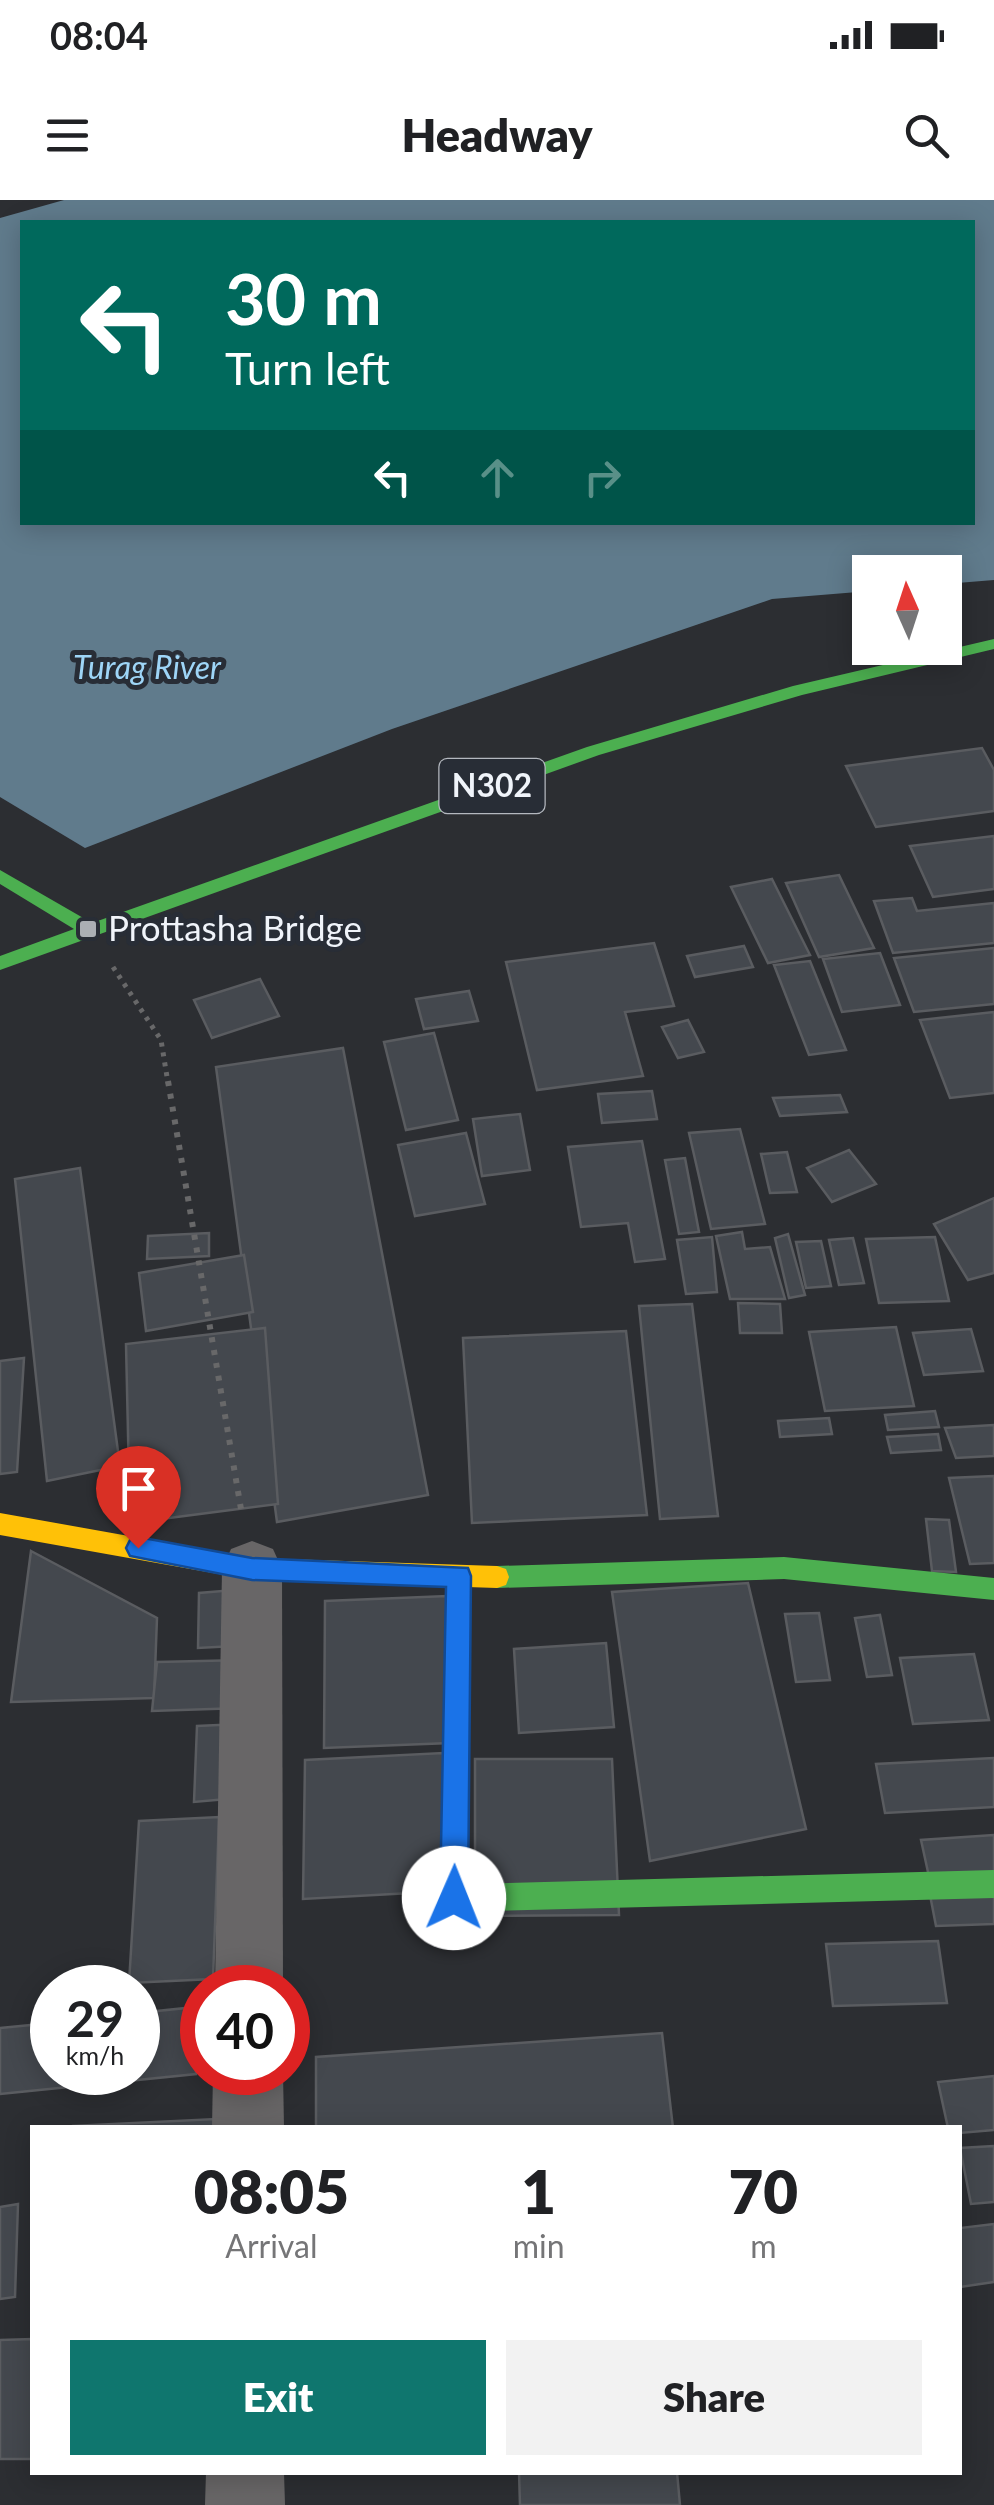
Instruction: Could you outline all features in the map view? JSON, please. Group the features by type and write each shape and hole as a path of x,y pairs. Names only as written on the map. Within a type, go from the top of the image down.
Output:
{"main road":[{"name":"N302","path":"0,963 592,751 798,690 994,644"},
{"path":"0,876 88,929"},
{"path":"0,1524 252,1569 459,1576 784,1568 992,1595"},
{"path":"459,1576 454,1898 994,1884"}],"street":[{"path":"249,1965 252,1569"},
{"path":"248,2095 248,2125"},
{"path":"245,2475 245,2505"}],"path":[{"path":"88,929 162,1040 252,1569"}],"water":[{"name":"Turag River","path":"64,200 994,200 994,580 962,583 962,555 852,555 852,592 772,599 392,729 85,848 0,797 0,218"}],"building":[{"path":"982,748 994,770 994,811 876,827 846,766"},
{"path":"994,836 994,889 933,897 910,846"},
{"path":"839,875 874,948 819,957 786,883"},
{"path":"772,879 810,955 768,963 731,887"},
{"path":"912,898 917,911 994,903 994,943 893,953 874,901"},
{"path":"654,943 674,1006 625,1012 643,1076 537,1090 506,962"},
{"path":"744,946 753,967 695,977 687,956"},
{"path":"994,948 994,1004 914,1012 894,958"},
{"path":"880,953 900,1005 842,1012 823,959"},
{"path":"810,961 846,1050 809,1055 774,965"},
{"path":"260,979 279,1016 212,1038 194,1000"},
{"path":"469,991 478,1021 424,1029 416,999"},
{"path":"994,1012 994,1093 950,1098 920,1020"},
{"path":"688,1020 704,1052 678,1058 662,1027"},
{"path":"434,1033 458,1120 406,1130 384,1042"},
{"path":"343,1048 428,1495 277,1522 216,1067"},
{"path":"652,1091 657,1119 602,1123 598,1094"},
{"path":"840,1095 847,1112 780,1116 773,1098"},
{"path":"520,1114 530,1170 482,1176 473,1119"},
{"path":"740,1129 765,1224 711,1229 689,1133"},
{"path":"466,1133 485,1204 415,1216 398,1145"},
{"path":"642,1141 665,1259 635,1262 628,1223 581,1227 568,1147"},
{"path":"849,1150 876,1184 832,1202 807,1168"},
{"path":"787,1152 797,1192 770,1193 761,1154"},
{"path":"685,1158 699,1232 679,1234 665,1160"},
{"path":"80,1168 120,1466 47,1481 15,1179"},
{"path":"994,1198 994,1273 968,1280 934,1224"},
{"path":"742,1232 745,1249 770,1247 785,1299 730,1299 716,1236"},
{"path":"209,1233 209,1256 147,1259 148,1236"},
{"path":"788,1234 805,1295 789,1298 775,1238"},
{"path":"712,1237 717,1292 686,1294 677,1240"},
{"path":"935,1237 949,1301 879,1303 866,1239"},
{"path":"853,1238 864,1283 839,1285 829,1240"},
{"path":"821,1241 831,1286 806,1288 796,1242"},
{"path":"244,1255 253,1312 146,1331 139,1273"},
{"path":"738,1303 780,1304 782,1333 740,1333"},
{"path":"692,1304 718,1516 660,1519 639,1306"},
{"path":"896,1327 914,1406 825,1411 809,1332"},
{"path":"265,1328 278,1504 130,1523 126,1344"},
{"path":"971,1329 983,1371 924,1375 913,1333"},
{"path":"626,1331 647,1515 472,1523 463,1338"},
{"path":"24,1358 17,1472 0,1474 0,1361"},
{"path":"935,1411 939,1427 888,1430 885,1415"},
{"path":"829,1418 832,1434 780,1437 778,1421"},
{"path":"994,1425 994,1456 956,1458 945,1428"},
{"path":"938,1434 941,1450 891,1453 887,1437"},
{"path":"994,1476 994,1563 970,1564 949,1478"},
{"path":"926,1519 949,1520 956,1572 932,1571"},
{"path":"31,1551 157,1618 154,1698 11,1702"},
{"path":"748,1583 806,1829 650,1861 612,1592"},
{"path":"234,1590 234,1646 198,1648 199,1593"},
{"path":"447,1596 450,1743 324,1748 325,1601"},
{"path":"819,1613 830,1680 796,1682 785,1614"},
{"path":"880,1615 892,1675 867,1677 855,1618"},
{"path":"606,1643 614,1727 519,1733 514,1649"},
{"path":"974,1654 989,1720 913,1724 900,1658"},
{"path":"244,1660 241,1708 152,1711 157,1662"},
{"path":"240,1724 238,1798 194,1802 197,1726"},
{"path":"443,1753 447,1891 303,1899 305,1760"},
{"path":"994,1758 994,1807 885,1813 876,1764"},
{"path":"475,1759 612,1759 619,1915 475,1916"},
{"path":"219,1817 214,1965 180,1965 180,1981 160,1982 160,1965 130,1965 139,1821"},
{"path":"994,1835 994,1881 931,1886 921,1840"},
{"path":"994,1893 994,1924 936,1926 930,1895"},
{"path":"938,1941 947,2003 833,2006 826,1944"},
{"path":"180,2009 180,2076 160,2078 160,2011"},
{"path":"30,2025 30,2091 0,2094 0,2028"},
{"path":"662,2033 673,2125 316,2125 316,2057"},
{"path":"994,2076 994,2130 962,2133 962,2125 947,2125 938,2082"},
{"path":"216,2119 216,2125 93,2125"},
{"path":"994,2146 994,2202 971,2204 962,2148"},
{"path":"18,2204 15,2297 0,2299 0,2207"},
{"path":"994,2224 994,2282 962,2287 962,2228"},
{"path":"30,2339 30,2459 0,2459 0,2340"},
{"path":"519,2475 677,2475 680,2505 520,2505"}],"traffic: fast":[{"path":"0,963 593,751 799,690 994,644"},
{"path":"0,876 88,929"},
{"path":"497,1577 784,1568 994,1589"},
{"path":"459,1576 454,1898 994,1884"}],"traffic: slow":[{"path":"0,1524 252,1569 497,1577"}],"place":[{"name":"Prottasha Bridge","path":"88,929"}],"route":[{"path":"138,1548 252,1569 459,1576 454,1898"}]}
